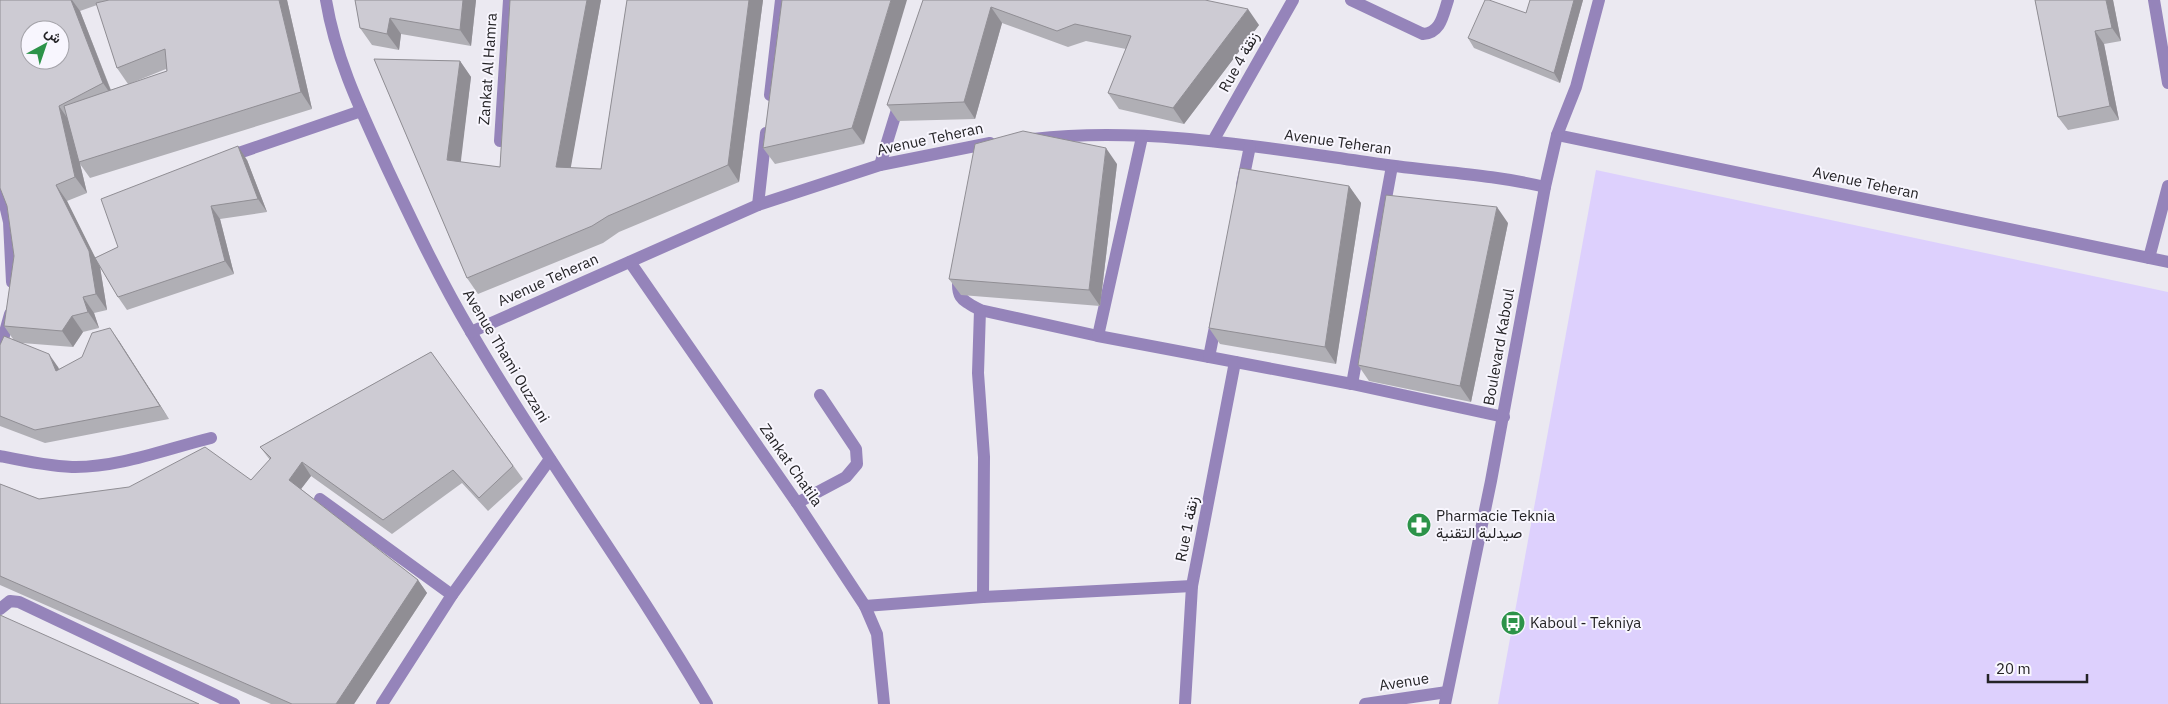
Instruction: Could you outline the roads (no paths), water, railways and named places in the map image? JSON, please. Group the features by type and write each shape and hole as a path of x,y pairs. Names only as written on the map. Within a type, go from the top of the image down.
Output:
{"street":[{"name":"Avenue Thami Ouzzani","path":"326,0 339,58 416,231 471,332 550,459 668,637 707,704"},
{"name":"Zankat Al Hamra","path":"500,141 509,0"},
{"path":"758,205 781,0"},
{"path":"1278,0 1292,1"},
{"path":"1351,0 1423,34 1433,33 1439,27 1448,0"},
{"name":"Boulevard Kaboul","path":"1446,698 1504,417 1545,187 1557,135 1576,87 1599,0"},
{"path":"2154,0 2168,83"},
{"name":"Rue 4 زنقة","path":"1213,141 1292,1"},
{"path":"880,165 903,92"},
{"path":"211,163 361,110"},
{"name":"Avenue Teheran","path":"1557,135 2168,262"},
{"name":"Avenue Teheran","path":"1017,140 1062,136 1142,137 1213,141 1392,166 1516,180 1545,187"},
{"path":"1098,336 1142,137"},
{"name":"Avenue Teheran","path":"471,332 758,205 880,165 980,149 999,142"},
{"path":"1241,194 1250,146"},
{"path":"1352,384 1392,166"},
{"path":"0,184 4,223 13,272 11,296 0,350"},
{"path":"2149,258 2168,186"},
{"name":"Zankat Chatila","path":"630,262 797,503 865,606 877,634 884,704"},
{"path":"961,264 958,283 960,296 963,300 980,310 1098,336 1352,384 1504,417"},
{"path":"1209,357 1218,309"},
{"path":"980,310 978,373 984,457 982,597"},
{"name":"Rue 1 زنقة","path":"1185,704 1192,586 1235,362"},
{"path":"797,503 846,477 857,464 856,449 820,396"},
{"path":"0,456 37,464 82,466 110,464 211,438"},
{"path":"382,704 452,595 550,459"},
{"path":"320,499 452,595"},
{"path":"865,606 982,597 1192,586"},
{"path":"0,609 10,601 19,602 234,704"},
{"name":"Avenue","path":"1365,704 1446,698"}],"place":[{"name":"Pharmacie Teknia صيدلية التقنية","path":"1419,525"},
{"name":"Kaboul - Tekniya","path":"1513,623"}]}
